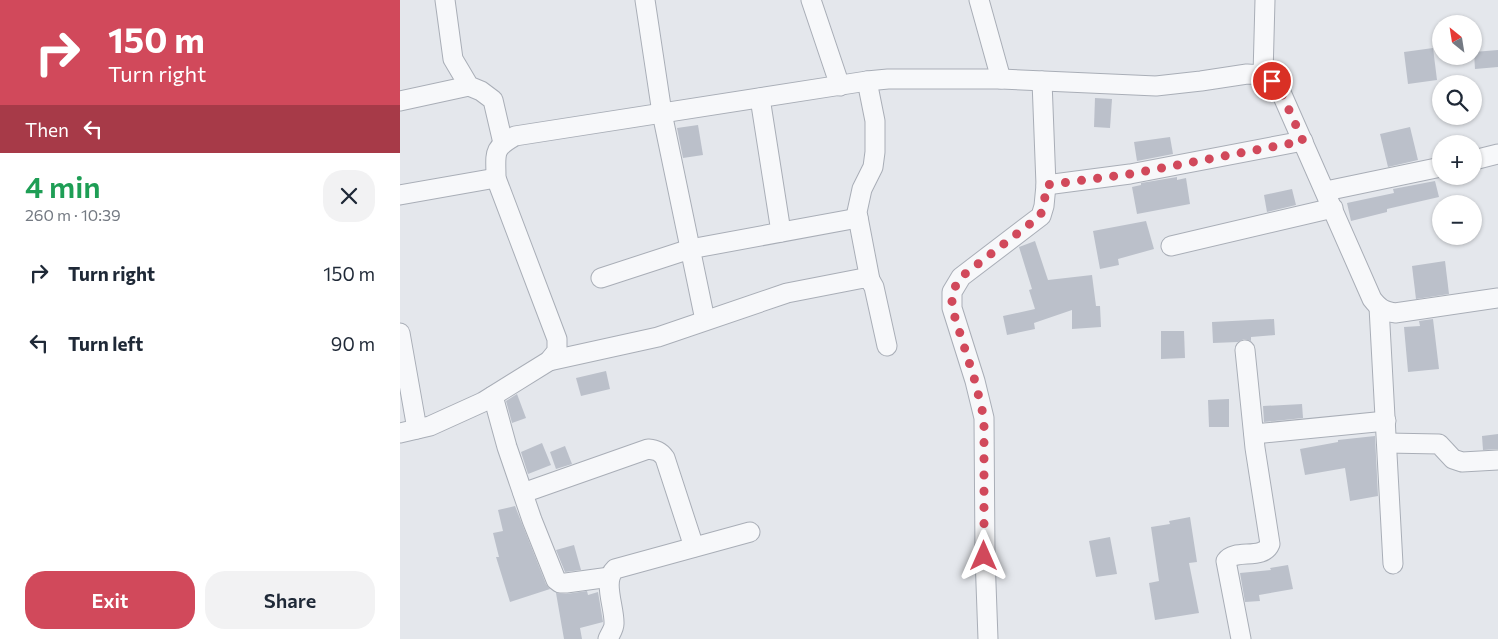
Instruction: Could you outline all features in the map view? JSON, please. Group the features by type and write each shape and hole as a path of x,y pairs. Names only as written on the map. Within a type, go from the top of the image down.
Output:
{"street":[{"path":"445,0 453,59 469,86"},
{"path":"645,0 662,113 705,320"},
{"path":"812,0 840,86"},
{"path":"979,0 1001,79"},
{"path":"1264,75 1265,0"},
{"path":"549,361 557,351 557,339 496,178 496,152 503,143 515,136 888,79 1001,79 1156,86 1247,74 1264,75 1280,90 1372,299 1379,307 1384,311 1395,313 1498,298"},
{"path":"867,81 875,121 875,152 873,166 862,189 858,204 858,218 870,280 874,287 888,346"},
{"path":"988,639 984,556 984,418 975,381 952,308 952,292 961,277 1040,216 1044,206 1046,185 1042,81"},
{"path":"400,101 469,86 482,91 493,100 503,143"},
{"path":"760,98 781,232"},
{"path":"1046,185 1130,174 1303,141"},
{"path":"1482,158 1498,154"},
{"path":"1171,246 1432,169"},
{"path":"400,195 496,178"},
{"path":"601,278 690,249 858,218"},
{"path":"400,333 409,431 430,426 464,412 549,361 658,336 787,293 864,278 870,280"},
{"path":"1379,307 1388,443 1393,564"},
{"path":"1241,639 1226,561 1231,556 1263,552 1270,544 1254,434 1245,350"},
{"path":"493,396 507,447 556,580 566,584 610,577"},
{"path":"1254,434 1386,422"},
{"path":"1388,443 1439,444 1453,459 1462,462 1498,460"},
{"path":"523,493 648,450 656,450 661,452 665,458 694,547"},
{"path":"608,639 614,627 610,577 615,569 750,532"}],"building":[{"path":"1432,48 1432,65 1435,65 1436,75 1432,75 1432,81 1408,84 1404,52"},
{"path":"1498,50 1498,67 1475,69 1475,65 1482,65 1482,51"},
{"path":"1095,98 1112,99 1110,128 1094,127"},
{"path":"698,125 703,155 683,158 677,128"},
{"path":"1410,127 1418,160 1388,167 1380,134"},
{"path":"1170,137 1173,154 1137,161 1134,142"},
{"path":"1177,177 1177,180 1186,178 1190,204 1137,214 1132,187 1141,185 1141,183"},
{"path":"1432,182 1432,185 1436,185 1438,195 1432,195 1432,199 1387,209 1387,212 1351,221 1347,203 1394,193 1393,189"},
{"path":"1292,189 1296,205 1267,212 1264,195"},
{"path":"1146,221 1154,249 1118,259 1119,265 1100,269 1093,231"},
{"path":"1035,241 1048,280 1092,275 1096,306 1100,306 1101,327 1072,329 1072,310 1034,323 1035,329 1007,335 1003,316 1035,309 1029,290 1032,289 1019,247"},
{"path":"1445,261 1449,294 1416,299 1412,266"},
{"path":"1274,319 1275,335 1251,337 1251,341 1244,339 1238,342 1213,343 1212,322"},
{"path":"1433,319 1439,369 1408,372 1404,327 1420,326 1419,321"},
{"path":"1161,331 1184,331 1185,358 1161,359"},
{"path":"606,371 610,389 581,396 576,378"},
{"path":"517,394 526,418 512,423 506,401"},
{"path":"1229,399 1229,427 1209,427 1208,400"},
{"path":"1302,404 1303,418 1264,422 1263,406"},
{"path":"1498,434 1498,449 1483,450 1482,436"},
{"path":"1375,436 1378,496 1350,501 1345,468 1305,475 1300,449 1338,442 1338,440"},
{"path":"542,443 551,465 528,474 521,452"},
{"path":"565,446 572,464 556,469 550,452"},
{"path":"515,506 546,584 550,589 510,602 496,557 499,557 493,533 503,531 498,510"},
{"path":"1190,517 1197,562 1189,563 1199,613 1155,620 1149,583 1159,581 1151,527 1170,524 1169,521"},
{"path":"1110,537 1117,574 1096,577 1089,541"},
{"path":"574,545 581,570 565,572 556,550"},
{"path":"1288,565 1293,589 1259,595 1260,601 1245,602 1240,573 1271,570 1270,568"},
{"path":"587,591 588,595 598,592 603,622 580,628 582,639 564,639 556,593 566,594"}],"route":[{"path":"984,556 984,418 975,381 952,308 952,292 961,277 1040,216 1044,206 1046,185 1130,174 1303,141 1280,90 1272,81"}]}
